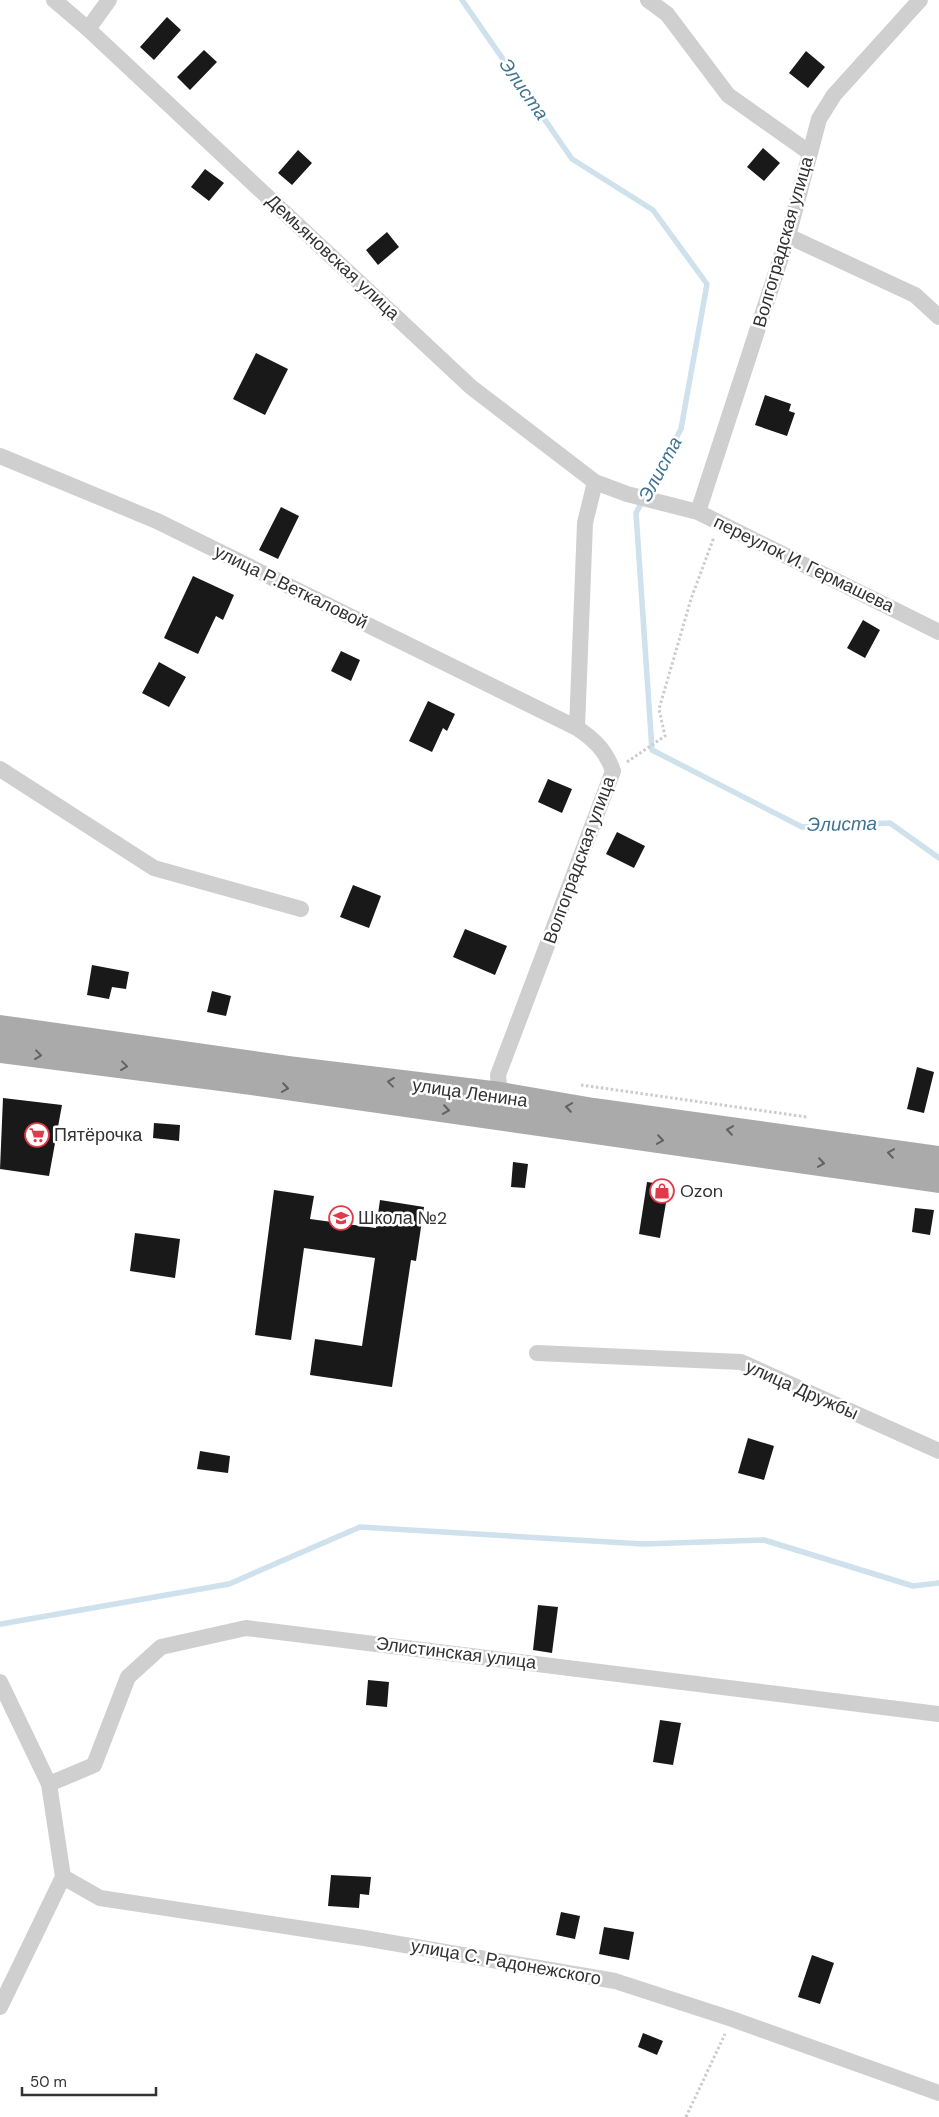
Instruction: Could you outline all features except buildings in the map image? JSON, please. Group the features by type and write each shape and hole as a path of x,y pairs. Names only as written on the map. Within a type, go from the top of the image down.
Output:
{"main road":[{"name":"улица Ленина","path":"0,1028 289,1069 939,1180"},
{"name":"улица Ленина","path":"0,1050 238,1080 498,1106 593,1111 939,1160"}],"street":[{"name":"Демьяновская улица","path":"54,0 88,29 471,387 595,482 627,494"},
{"path":"88,29 109,0"},
{"path":"648,0 667,14 728,95 810,153"},
{"name":"Волгоградская улица","path":"698,512 788,236 820,119 834,95 920,0"},
{"path":"788,236 916,294 939,317"},
{"name":"улица Р.Веткаловой","path":"0,456 157,521 577,728"},
{"path":"577,728 585,523 595,482"},
{"name":"переулок И. Гермашева","path":"627,494 698,512 939,632"},
{"name":"Волгоградская улица","path":"498,1106 498,1074 613,771 608,755 595,740 577,728"},
{"path":"0,769 154,868 301,909"},
{"name":"улица Дружбы","path":"537,1353 741,1362 939,1451"},
{"name":"Элистинская улица","path":"49,1784 94,1766 128,1677 161,1647 246,1628 939,1714"},
{"path":"0,1682 49,1784 63,1877 0,2007"},
{"name":"улица С. Радонежского","path":"63,1877 100,1898 364,1938 614,1981 732,2020 939,2093"}],"path":[{"path":"641,752 665,736 659,709 691,599 719,522"},
{"path":"686,2117 732,2020"}],"waterway":[{"name":"Элиста","path":"462,0 572,159 653,210 707,284 681,429 636,513 652,750 802,827 890,823 939,858"},
{"path":"1,1624 229,1584 360,1527 643,1544 764,1540 913,1586 939,1583"}],"place":[{"name":"Пятёрочка","path":"37,1135"},
{"name":"Ozon","path":"662,1191"},
{"name":"Школа №2","path":"341,1218"}]}
